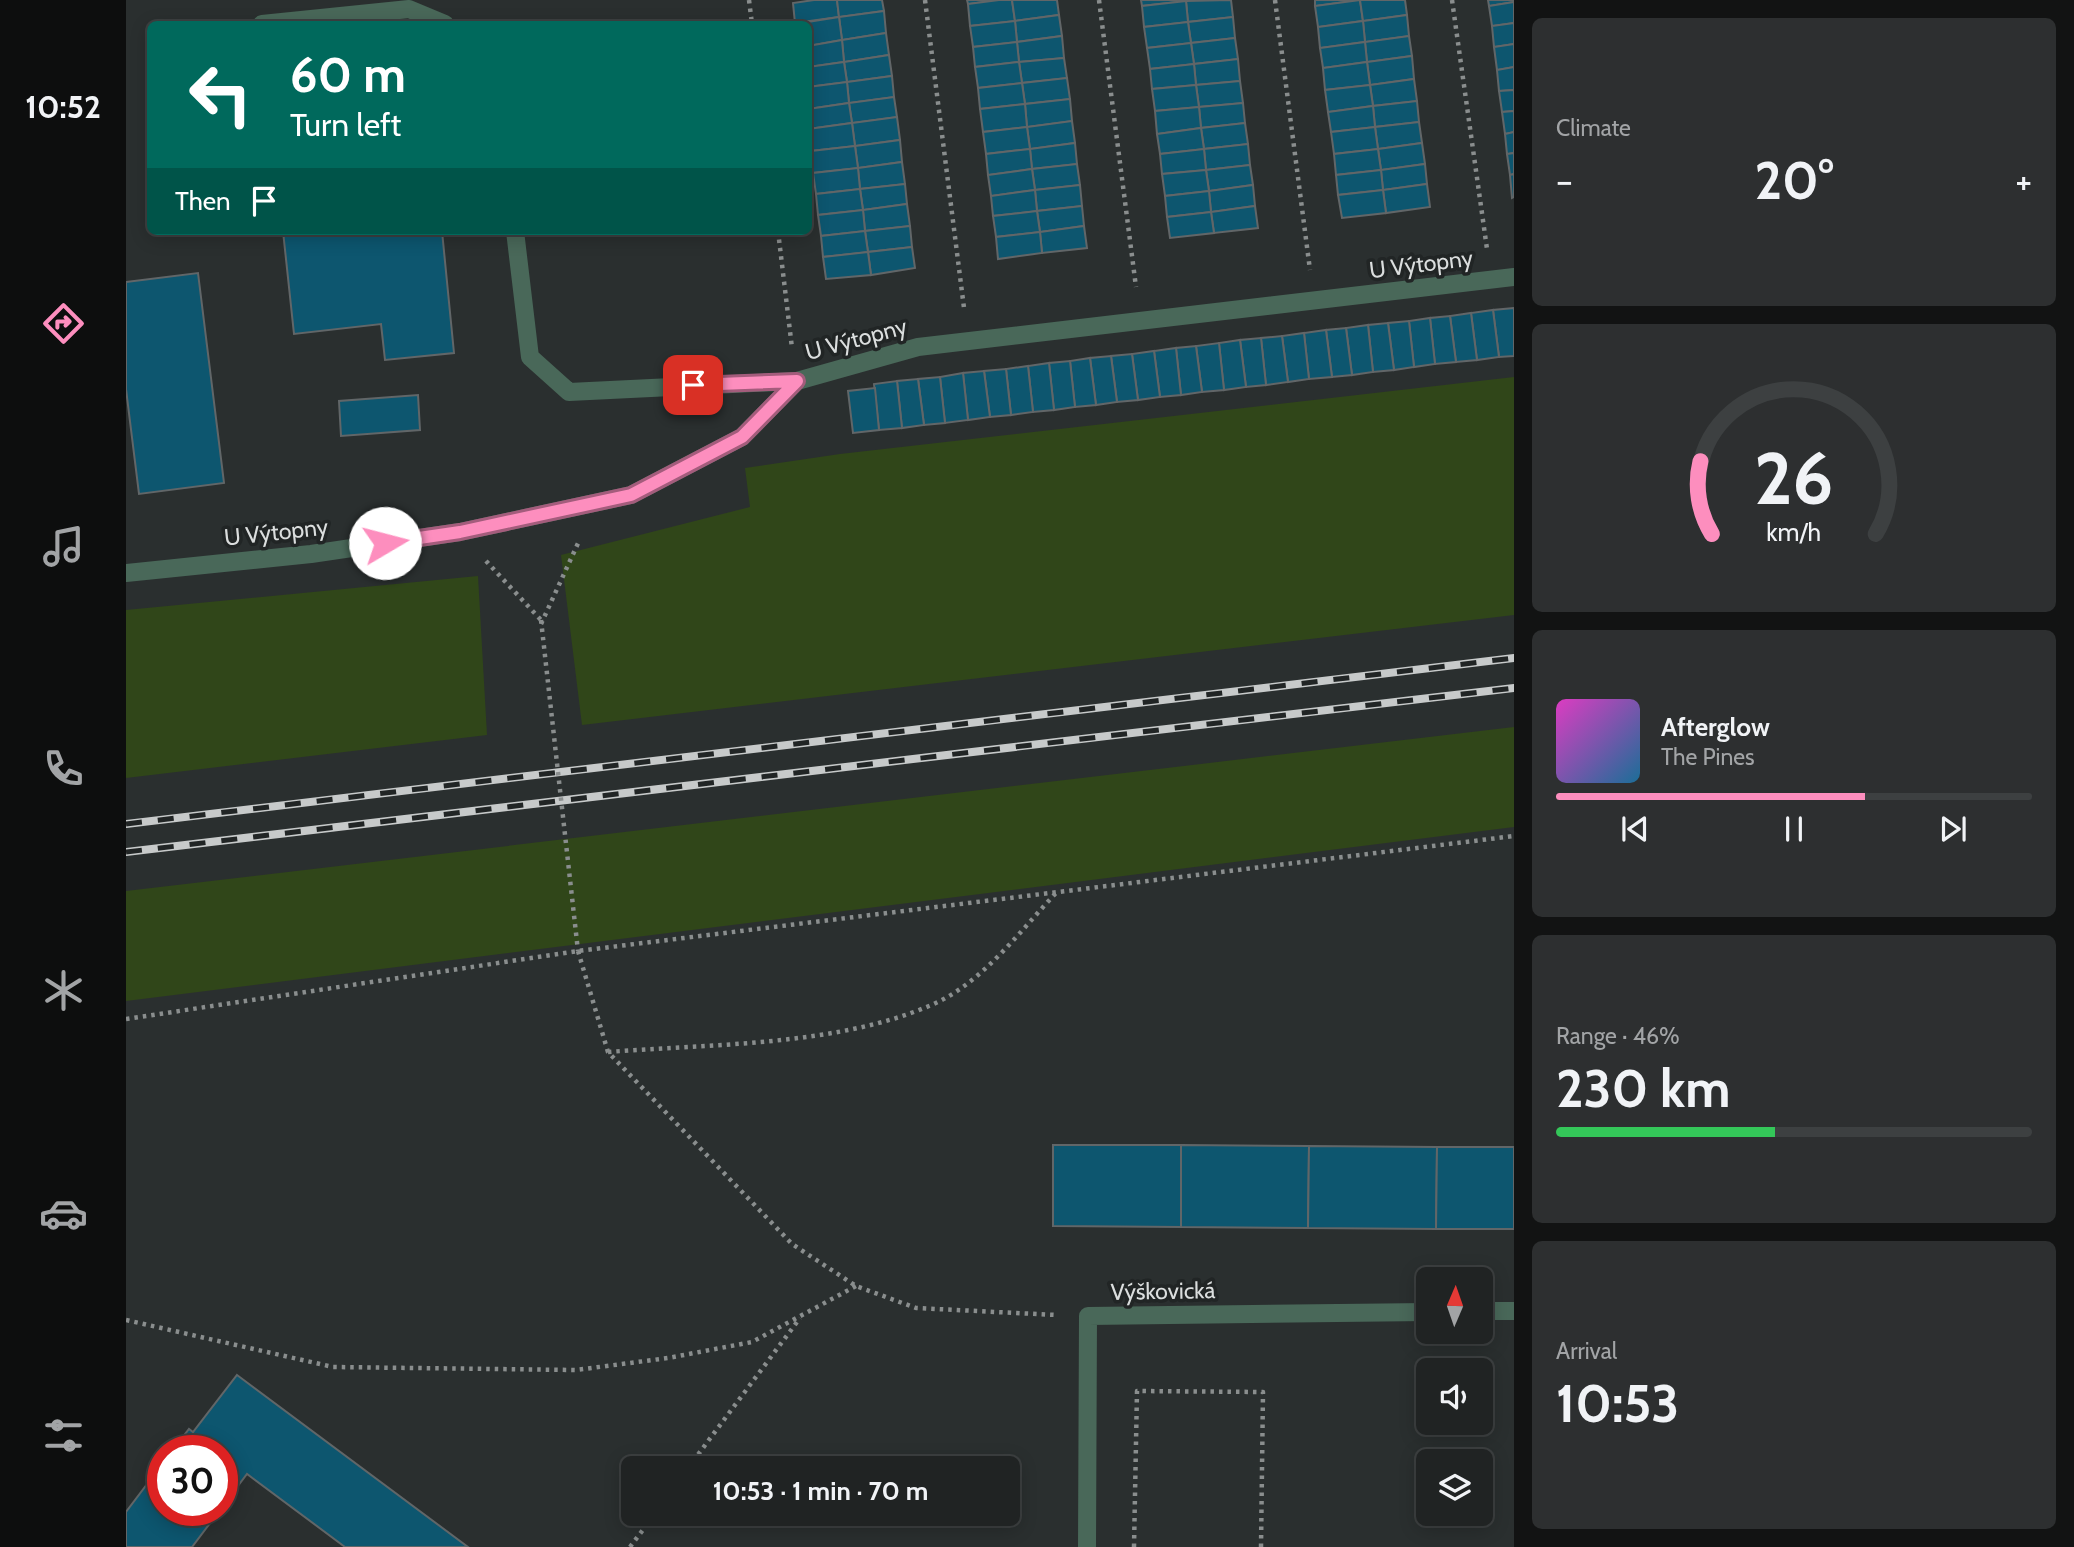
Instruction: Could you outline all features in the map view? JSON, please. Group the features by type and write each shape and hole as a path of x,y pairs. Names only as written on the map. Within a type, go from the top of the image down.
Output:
{"street":[{"path":"291,21 409,9 438,21"},
{"path":"515,235 530,357 569,392 797,381"},
{"name":"U Výtopny","path":"126,573 311,554 460,532 631,495 742,437 797,381 918,347 1514,277"},
{"path":"1493,1311 1514,1311"},
{"name":"Výškovická","path":"1087,1547 1088,1316 1416,1312"}],"path":[{"path":"749,0 752,21"},
{"path":"925,0 968,341"},
{"path":"1099,0 1140,321"},
{"path":"1275,0 1315,301"},
{"path":"1452,0 1491,280"},
{"path":"779,235 797,381"},
{"path":"598,502 541,622 578,951 608,1052 792,1244 856,1286 916,1308 1088,1316"},
{"path":"460,532 541,622"},
{"path":"126,1019 578,951 1514,836"},
{"path":"608,1052 836,1034 931,1006 980,973 1057,892"},
{"path":"126,1320 333,1367 576,1370 668,1358 752,1342 856,1286"},
{"path":"697,1456 803,1315"},
{"path":"1134,1547 1137,1391 1263,1392 1261,1547"},
{"path":"630,1547 646,1526"}],"green space":[{"path":"1514,377 1514,615 582,725 561,555 750,507 745,468 840,454"},
{"path":"478,576 487,735 126,778 126,610"},
{"path":"1514,727 1514,827 126,1001 126,891"}],"building":[{"path":"837,0 839,17 795,21 793,3"},
{"path":"837,0 882,0 884,11 839,17"},
{"path":"967,0 999,0 968,4"},
{"path":"1012,0 1015,21 970,26 968,4"},
{"path":"1012,0 1057,0 1059,15 1015,21"},
{"path":"1141,0 1186,0 1186,1 1142,6"},
{"path":"1231,0 1233,17 1188,22 1186,1"},
{"path":"1315,0 1360,0 1315,6"},
{"path":"1360,0 1363,21 1318,27 1315,6"},
{"path":"1360,0 1405,0 1407,15 1363,21"},
{"path":"1488,0 1514,0 1514,2 1489,6"},
{"path":"1186,1 1188,22 1144,27 1142,6"},
{"path":"1514,2 1514,23 1492,26 1489,6"},
{"path":"884,11 886,33 842,40 839,17"},
{"path":"1059,15 1062,36 1017,42 1015,21"},
{"path":"1407,15 1409,36 1365,42 1363,21"},
{"path":"839,17 842,40 812,45 812,21"},
{"path":"1233,17 1235,38 1191,43 1188,22"},
{"path":"1015,21 1017,42 973,47 970,26"},
{"path":"1363,21 1365,42 1320,48 1318,27"},
{"path":"1188,22 1191,43 1147,48 1144,27"},
{"path":"1514,23 1514,44 1494,47 1492,26"},
{"path":"886,33 889,55 844,62 842,40"},
{"path":"1062,36 1064,58 1019,62 1017,42"},
{"path":"1409,36 1412,56 1367,62 1365,42"},
{"path":"1235,38 1238,59 1194,64 1191,43"},
{"path":"842,40 844,62 812,66 812,45"},
{"path":"1017,42 1019,62 975,67 973,47"},
{"path":"1365,42 1367,62 1323,68 1320,48"},
{"path":"1191,43 1194,64 1150,69 1147,48"},
{"path":"1514,44 1514,67 1497,70 1494,47"},
{"path":"889,55 892,76 847,82 844,62"},
{"path":"1412,56 1414,79 1370,85 1367,62"},
{"path":"1064,58 1067,78 1022,83 1019,62"},
{"path":"1238,59 1240,81 1196,85 1194,64"},
{"path":"844,62 847,82 812,86 812,66"},
{"path":"1019,62 1022,83 978,88 975,67"},
{"path":"1367,62 1370,85 1325,90 1323,68"},
{"path":"1194,64 1196,85 1152,89 1150,69"},
{"path":"1514,67 1514,90 1499,91 1497,70"},
{"path":"892,76 894,97 849,103 847,82"},
{"path":"1067,78 1070,99 1025,104 1022,83"},
{"path":"1414,79 1417,101 1373,106 1370,85"},
{"path":"1240,81 1243,103 1199,107 1196,85"},
{"path":"847,82 849,103 812,108 812,86"},
{"path":"1022,83 1025,104 980,109 978,88"},
{"path":"1196,85 1199,107 1155,111 1152,89"},
{"path":"1370,85 1373,106 1328,112 1325,90"},
{"path":"1514,90 1514,111 1502,112 1499,91"},
{"path":"894,97 897,117 852,123 849,103"},
{"path":"1070,99 1072,121 1027,127 1025,104"},
{"path":"1417,101 1419,122 1375,127 1373,106"},
{"path":"849,103 852,123 812,128 812,108"},
{"path":"1243,103 1245,123 1201,128 1199,107"},
{"path":"1025,104 1027,127 983,132 980,109"},
{"path":"1373,106 1375,127 1331,132 1328,112"},
{"path":"1199,107 1201,128 1157,134 1155,111"},
{"path":"1514,111 1514,132 1505,134 1502,112"},
{"path":"897,117 900,140 855,146 852,123"},
{"path":"1072,121 1075,143 1030,149 1027,127"},
{"path":"1419,122 1422,143 1378,149 1375,127"},
{"path":"852,123 855,146 812,151 812,128"},
{"path":"1245,123 1248,144 1204,149 1201,128"},
{"path":"1027,127 1030,149 986,154 983,132"},
{"path":"1375,127 1378,149 1334,154 1331,132"},
{"path":"1201,128 1204,149 1160,154 1157,134"},
{"path":"1514,132 1514,153 1507,154 1505,134"},
{"path":"900,140 902,162 858,168 855,146"},
{"path":"1075,143 1077,164 1032,169 1030,149"},
{"path":"1422,143 1425,164 1381,170 1378,149"},
{"path":"1248,144 1250,165 1206,170 1204,149"},
{"path":"855,146 858,168 813,173 812,151"},
{"path":"1030,149 1032,169 988,175 986,154"},
{"path":"1204,149 1206,170 1162,174 1160,154"},
{"path":"1378,149 1381,170 1336,175 1334,154"},
{"path":"1514,153 1514,174 1510,175 1507,154"},
{"path":"902,162 905,184 860,189 858,168"},
{"path":"1077,164 1080,185 1035,190 1032,169"},
{"path":"1425,164 1427,184 1383,190 1381,170"},
{"path":"1250,165 1253,185 1209,191 1206,170"},
{"path":"858,168 860,189 816,194 813,173"},
{"path":"1032,169 1035,190 991,196 988,175"},
{"path":"1206,170 1209,191 1165,196 1162,174"},
{"path":"1381,170 1383,190 1338,195 1336,175"},
{"path":"1514,174 1514,197 1512,198 1510,175"},
{"path":"905,184 907,204 863,210 860,189"},
{"path":"1427,184 1430,207 1386,213 1383,190"},
{"path":"1080,185 1082,206 1037,211 1035,190"},
{"path":"1253,185 1255,206 1211,212 1209,191"},
{"path":"860,189 863,210 818,215 816,194"},
{"path":"1035,190 1037,211 993,216 991,196"},
{"path":"1383,190 1386,213 1342,218 1338,195"},
{"path":"1209,191 1211,212 1167,217 1165,196"},
{"path":"907,204 910,226 865,231 863,210"},
{"path":"1082,206 1084,226 1040,232 1037,211"},
{"path":"1255,206 1258,228 1214,233 1211,212"},
{"path":"863,210 865,231 821,236 818,215"},
{"path":"1037,211 1040,232 996,237 993,216"},
{"path":"1211,212 1214,233 1170,238 1167,217"},
{"path":"910,226 912,247 868,252 865,231"},
{"path":"1084,226 1087,248 1042,253 1040,232"},
{"path":"865,231 868,252 823,257 821,236"},
{"path":"1040,232 1042,253 998,259 996,237"},
{"path":"283,235 442,235 454,353 385,360 381,324 294,334"},
{"path":"912,247 915,268 871,275 868,252"},
{"path":"868,252 871,275 826,279 823,257"},
{"path":"198,273 224,483 139,494 126,389 126,282"},
{"path":"1514,308 1514,356 1499,357 1493,310"},
{"path":"1493,310 1499,357 1477,360 1471,313"},
{"path":"1471,313 1477,360 1456,362 1450,316"},
{"path":"1450,316 1456,362 1435,364 1430,318"},
{"path":"1430,318 1435,364 1414,367 1409,321"},
{"path":"1409,321 1414,367 1394,370 1388,323"},
{"path":"1388,323 1394,370 1373,372 1368,325"},
{"path":"1368,325 1373,372 1352,375 1346,328"},
{"path":"1346,328 1352,375 1332,377 1326,330"},
{"path":"1326,330 1332,377 1309,379 1304,333"},
{"path":"1304,333 1309,379 1288,382 1282,336"},
{"path":"1282,336 1288,382 1266,385 1261,338"},
{"path":"1261,338 1266,385 1246,387 1240,340"},
{"path":"1240,340 1246,387 1224,390 1219,343"},
{"path":"1219,343 1224,390 1202,392 1196,346"},
{"path":"1196,346 1202,392 1181,395 1176,348"},
{"path":"1176,348 1181,395 1160,397 1154,351"},
{"path":"1154,351 1160,397 1138,400 1132,354"},
{"path":"1132,354 1138,400 1117,402 1111,356"},
{"path":"1111,356 1117,402 1096,405 1090,358"},
{"path":"1090,358 1096,405 1075,407 1070,361"},
{"path":"1070,361 1075,407 1054,410 1049,363"},
{"path":"1049,363 1054,410 1033,412 1028,366"},
{"path":"1028,366 1033,412 1011,415 1006,369"},
{"path":"1006,369 1011,415 990,417 984,371"},
{"path":"984,371 990,417 968,420 963,373"},
{"path":"963,373 968,420 945,423 940,377"},
{"path":"940,377 945,423 924,425 918,379"},
{"path":"918,379 924,425 902,428 897,381"},
{"path":"897,381 902,428 879,430 874,384"},
{"path":"875,388 879,430 853,433 848,391"},
{"path":"418,395 420,430 341,436 339,401"},
{"path":"1053,1145 1181,1145 1181,1227 1053,1226"},
{"path":"1181,1145 1309,1146 1308,1228 1181,1227"},
{"path":"1309,1146 1437,1147 1436,1229 1308,1228"},
{"path":"1437,1147 1514,1147 1514,1229 1436,1229"},
{"path":"237,1375 468,1547 345,1547 247,1474 238,1486 238,1435 184,1435 189,1429 193,1432"},
{"path":"147,1484 147,1526 208,1526 192,1547 126,1547 126,1512"}],"railway":[{"path":"126,824 1514,658"},
{"path":"126,852 1514,688"}],"route":[{"path":"385,543 460,532 631,495 742,437 797,381 693,385"}]}
